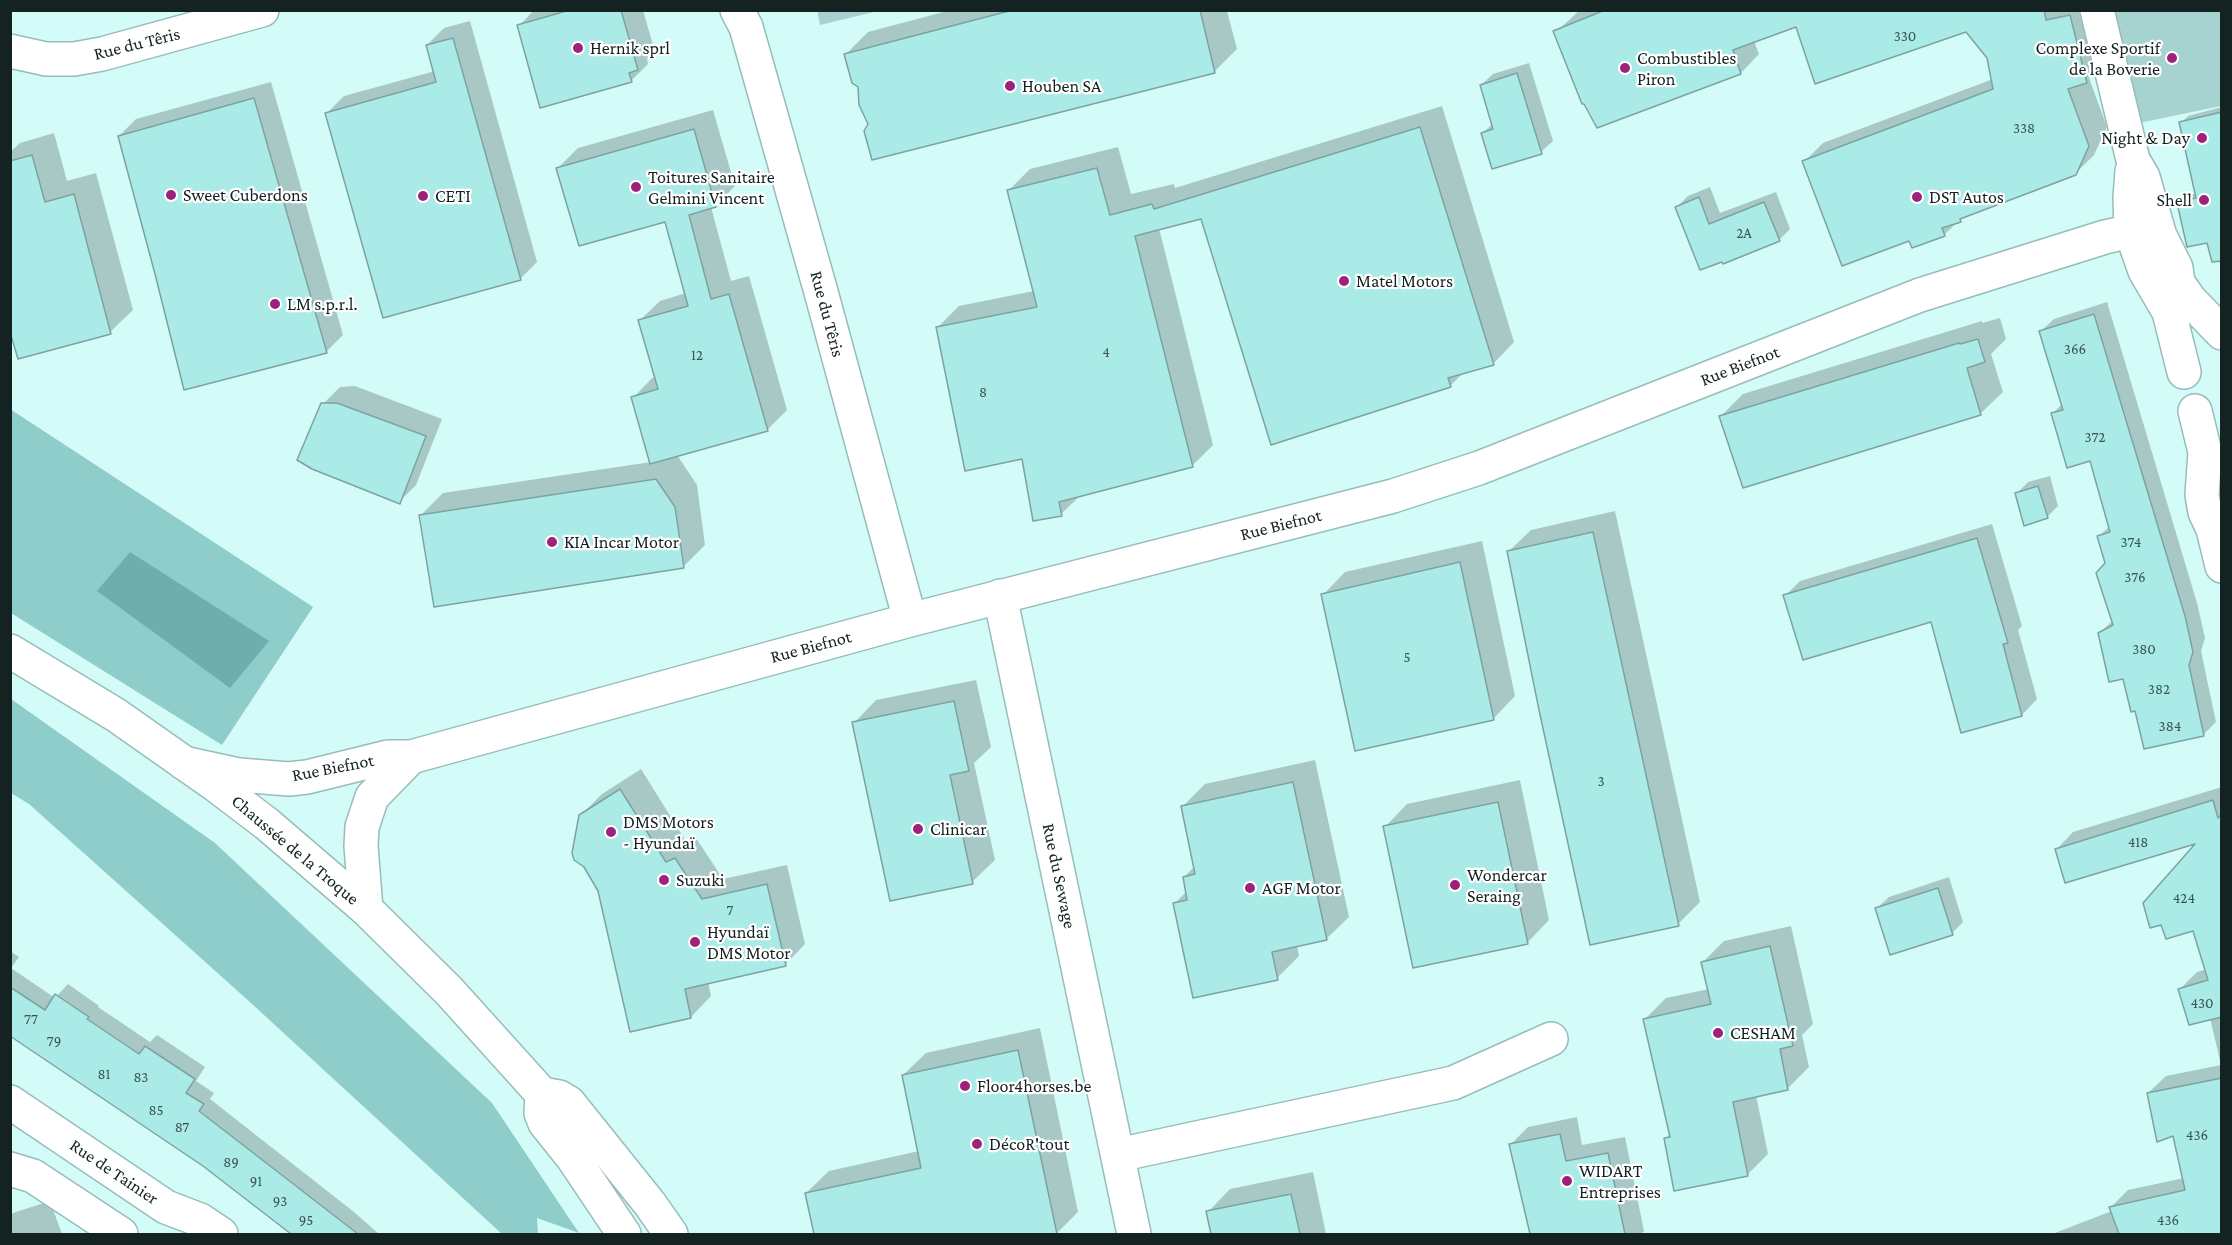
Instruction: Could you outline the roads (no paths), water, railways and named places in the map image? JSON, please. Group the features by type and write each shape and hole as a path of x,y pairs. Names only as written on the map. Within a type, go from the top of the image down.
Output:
{"street":[{"name":"Rue du Têris","path":"10,51 46,59 74,59 102,54 262,10"},
{"name":"Rue du Têris","path":"737,10 750,39 910,620"},
{"path":"2097,10 2133,160 2143,177 2160,236 2175,268 2178,283"},
{"path":"2133,160 2130,198 2131,231 2145,271 2169,312 2184,372 2183,387 2186,400 2208,416 2202,495 2222,566"},
{"name":"Rue Biefnot","path":"184,763 239,775 289,778 307,777 388,757 411,757 1000,596 1393,496 1479,468 1920,295 2131,231"},
{"path":"2131,231 2149,244 2163,273 2178,283 2190,300 2222,333"},
{"path":"2184,372 2191,358 2205,347 2222,343"},
{"path":"2213,529 2216,490 2222,465"},
{"name":"Rue du Sewage","path":"1000,596 1134,1234"},
{"name":"Chaussée de la Troque","path":"10,651 116,715 184,763 267,824 366,909 449,991 542,1094 558,1096 569,1103 650,1204 671,1234"},
{"name":"Rue Biefnot","path":"366,909 361,846 364,819 372,797 411,757"},
{"path":"1118,1155 1453,1083 1551,1039"},
{"path":"542,1094 541,1113 545,1123 573,1158 624,1234"},
{"name":"Rue de Tainier","path":"10,1102 173,1221 200,1220 221,1234"},
{"path":"10,1169 33,1176 121,1234"}],"place":[{"name":"Hernik sprl","path":"578,48"},
{"name":"Complexe Sportif de la Boverie","path":"2172,58"},
{"name":"Combustibles Piron","path":"1625,68"},
{"name":"Houben SA","path":"1010,86"},
{"name":"Night & Day","path":"2202,138"},
{"name":"Toitures Sanitaire Gelmini Vincent","path":"636,187"},
{"name":"Sweet Cuberdons","path":"171,195"},
{"name":"CETI","path":"423,196"},
{"name":"DST Autos","path":"1917,197"},
{"name":"Shell","path":"2204,200"},
{"name":"Matel Motors","path":"1344,281"},
{"name":"LM s.p.r.l.","path":"275,304"},
{"name":"KIA Incar Motor","path":"552,542"},
{"name":"Clinicar","path":"918,829"},
{"name":"DMS Motors - Hyundaï","path":"611,832"},
{"name":"Suzuki","path":"664,880"},
{"name":"Wondercar Seraing","path":"1455,885"},
{"name":"AGF Motor","path":"1250,888"},
{"name":"Hyundaï DMS Motor","path":"695,942"},
{"name":"CESHAM","path":"1718,1033"},
{"name":"Floor4horses.be","path":"965,1086"},
{"name":"DécoR'tout","path":"977,1144"},
{"name":"WIDART Entreprises","path":"1567,1181"}]}
